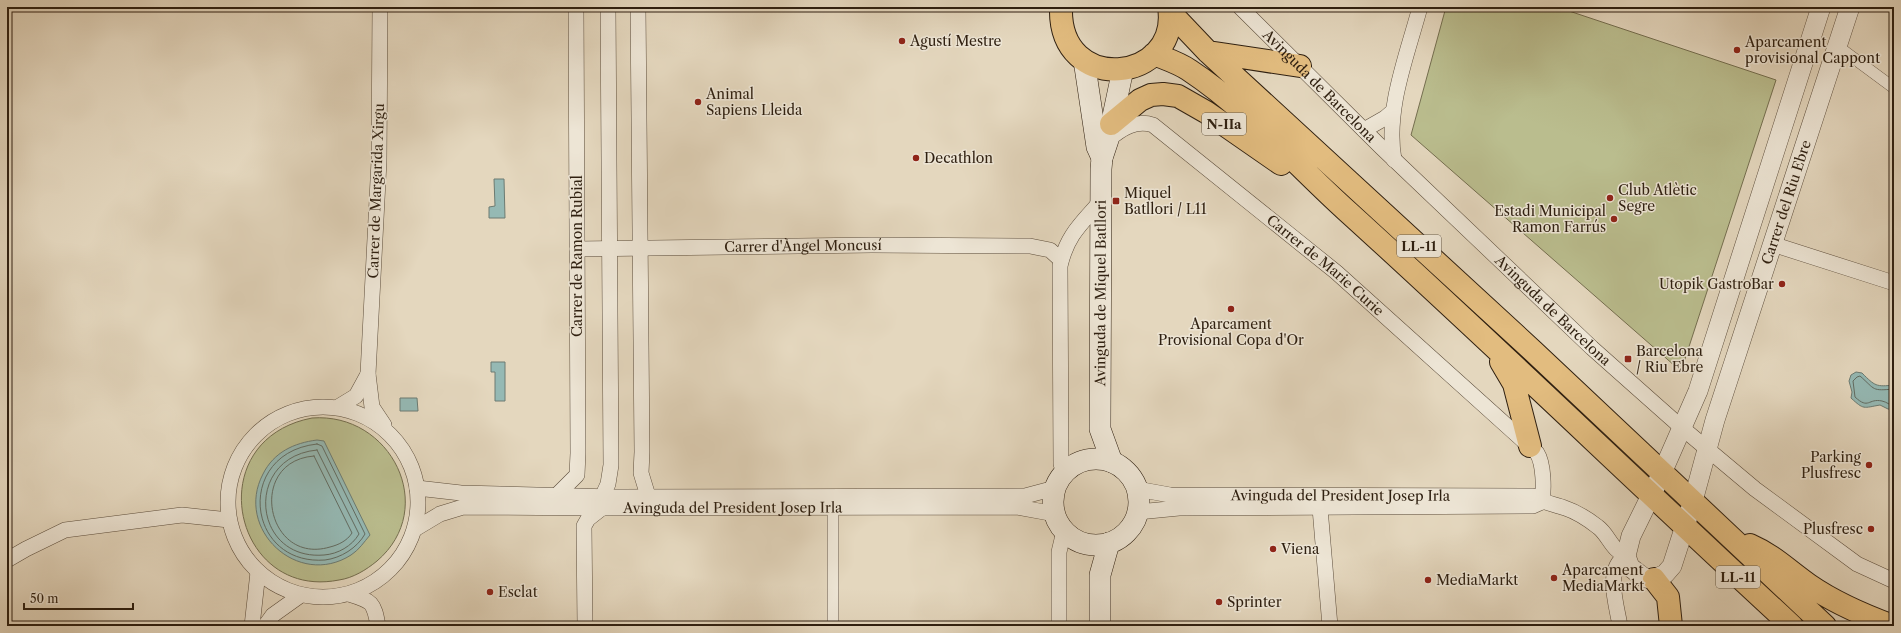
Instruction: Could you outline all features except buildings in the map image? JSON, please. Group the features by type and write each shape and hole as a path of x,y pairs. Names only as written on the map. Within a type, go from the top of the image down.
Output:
{"main road":[{"name":"LL-11","path":"1170,9 1208,52 1533,351 1825,626"},
{"name":"LL-11","path":"1057,11 1068,43 1084,60 1109,70 1123,69 1140,64 1154,54 1166,34 1170,9"},
{"path":"1208,52 1300,66"},
{"name":"LL-11","path":"1154,54 1188,69 1235,105 1332,198 1473,327 1685,528 1792,626"},
{"name":"Avinguda de Miquel Batllori","path":"1084,60 1097,147 1107,141"},
{"name":"Avinguda de Miquel Batllori","path":"1112,462 1100,429 1101,201 1107,141 1123,69"},
{"name":"N-IIa","path":"1107,141 1140,100 1151,95 1163,94 1178,96 1206,112 1332,198"},
{"path":"1473,327 1507,370 1514,384 1530,446"},
{"name":"Avinguda de Miquel Batllori","path":"1084,461 1100,429"},
{"path":"1093,459 1112,462 1128,472 1138,489 1138,512 1134,524 1125,534 1100,544 1074,539 1059,523 1053,496 1060,480 1073,465 1084,461 1093,459"},
{"path":"1732,538 1763,550 1776,558 1809,584 1836,602 1893,626"},
{"path":"1100,544 1100,626"},
{"path":"1635,565 1668,598 1671,626"}],"street":[{"name":"Carrer de Margarida Xirgu","path":"380,7 379,161 368,374 372,407 389,433"},
{"name":"Carrer de Ramon Rubial","path":"556,496 577,474 576,7"},
{"path":"585,626 584,526 602,502 608,484 611,465 608,7"},
{"path":"638,7 642,452 640,473 648,496"},
{"name":"Avinguda de Barcelona","path":"1240,7 1394,160 1592,348 1681,427 1755,489 1857,564 1894,581"},
{"path":"1394,160 1391,141 1392,112 1420,7"},
{"name":"Carrer del Riu Ebre","path":"1821,7 1702,376 1662,473 1631,536 1635,565 1664,574 1672,566 1685,528 1715,420 1850,7"},
{"path":"1844,52 1894,88"},
{"path":"1364,130 1385,118 1392,112"},
{"name":"Carrer de Marie Curie","path":"1107,141 1124,128 1131,126 1148,123 1159,129 1336,272 1508,428 1530,446 1541,461 1544,492 1536,499"},
{"path":"1060,480 1060,266 1070,236 1101,201"},
{"name":"Carrer d'Àngel Moncusí","path":"1030,246 1040,243 1055,242 1070,236"},
{"path":"1772,244 1894,283"},
{"name":"Carrer d'Àngel Moncusí","path":"577,249 640,247 904,245 1030,246 1050,250 1061,260"},
{"name":"Carrer de Margarida Xirgu","path":"338,407 356,396 368,374"},
{"path":"1691,405 1694,417 1700,423 1707,424 1715,420"},
{"path":"308,407 338,407 366,416 389,433 408,458 418,488 418,509 415,529 400,558 387,572 378,580 349,594 322,598 301,595 278,586 258,572 239,548 229,520 228,489 236,460 254,435 279,416 308,407"},
{"name":"Avinguda del President Josep Irla","path":"418,488 462,493 556,496 602,502 648,496 1025,496 1060,480"},
{"name":"Avinguda del President Josep Irla","path":"1138,489 1170,495 1536,499 1566,508 1594,523 1606,534 1618,552 1635,565"},
{"name":"Avinguda del President Josep Irla","path":"1138,512 1179,508 1533,506 1536,499"},
{"name":"Avinguda del President Josep Irla","path":"415,529 440,514 463,507 602,502 832,507 1017,507 1059,523"},
{"path":"832,507 833,626"},
{"path":"1320,508 1330,626"},
{"path":"7,560 65,530 182,514 229,520"},
{"path":"1059,523 1059,626"},
{"path":"1606,534 1617,537 1631,536"},
{"path":"1620,626 1614,585 1635,565"},
{"path":"252,626 258,572"},
{"path":"349,594 369,600 375,608 378,626"},
{"path":"265,626 273,614 301,595"}],"green space":[{"name":"Club Atlètic Segre","path":"1446,7 1557,7 1776,80 1683,365 1676,363 1675,366 1411,135"},
{"path":"312,418 340,420 364,430 384,447 397,467 405,491 404,515 395,539 373,564 354,575 339,580 303,580 274,567 254,544 243,515 242,484 253,456 276,432"}],"water":[{"path":"494,179 504,179 505,218 489,218 489,207 495,206"},
{"path":"491,362 505,362 505,401 495,401 495,372 491,372"},
{"path":"1856,372 1862,373 1876,385 1894,385 1894,410 1880,405 1864,407 1859,405 1851,398 1852,392 1849,381 1851,375"},
{"path":"400,398 417,398 418,411 400,411"},
{"path":"317,440 324,441 370,535 354,553 331,564 311,564 292,559 276,548 264,533 257,515 256,495 263,474 268,466 279,454 293,446 300,443"}],"place":[{"name":"Agustí Mestre","path":"902,41"},
{"name":"Aparcament provisional Cappont","path":"1737,50"},
{"name":"Animal Sapiens Lleida","path":"698,102"},
{"name":"Decathlon","path":"916,158"},
{"name":"Club Atlètic Segre","path":"1610,198"},
{"name":"Miquel Batllori / L11","path":"1116,201"},
{"name":"Estadi Municipal Ramon Farrús","path":"1614,219"},
{"name":"Utopik GastroBar","path":"1782,284"},
{"name":"Aparcament Provisional Copa d'Or","path":"1231,309"},
{"name":"Barcelona / Riu Ebre","path":"1628,359"},
{"name":"Parking Plusfresc","path":"1869,465"},
{"name":"Plusfresc","path":"1871,529"},
{"name":"Viena","path":"1273,549"},
{"name":"Aparcament MediaMarkt","path":"1554,578"},
{"name":"MediaMarkt","path":"1428,580"},
{"name":"Esclat","path":"490,592"},
{"name":"Sprinter","path":"1219,602"}]}
